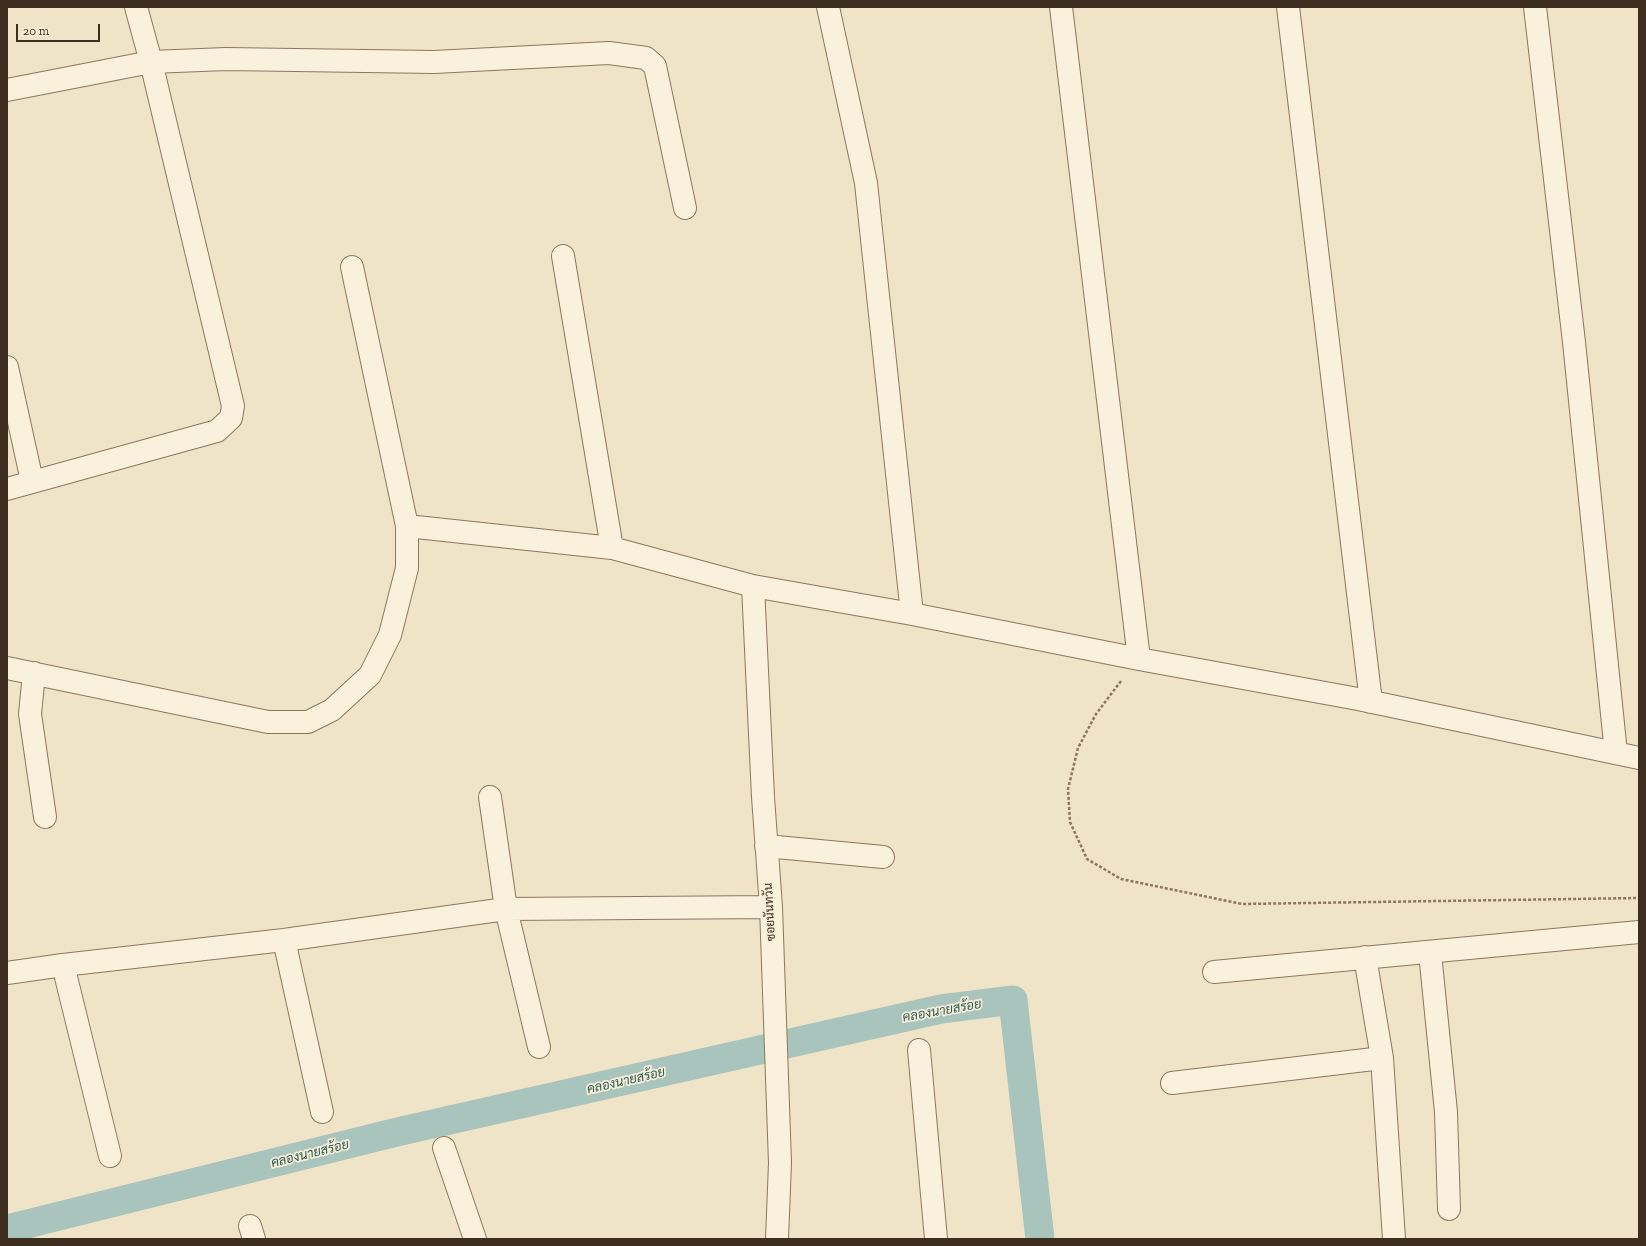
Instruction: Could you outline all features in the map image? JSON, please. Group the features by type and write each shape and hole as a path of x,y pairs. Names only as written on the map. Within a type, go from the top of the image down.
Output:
{"street":[{"path":"7,489 217,430 231,418 233,406 151,62 136,7"},
{"path":"828,7 866,183 912,614"},
{"path":"1061,7 1139,659"},
{"path":"1288,7 1371,702"},
{"path":"1535,7 1574,342 1616,753"},
{"path":"7,90 151,62 226,59 434,62 609,53 646,58 655,66 685,208"},
{"path":"563,256 612,548"},
{"path":"7,668 268,722 308,722 332,710 370,675 390,635 407,568 407,526 352,267"},
{"path":"7,367 32,482"},
{"path":"407,526 612,548 753,586 912,614 1139,659 1371,702 1639,758"},
{"name":"ซอยนันทวัน","path":"753,586 766,846 771,907 773,1000 780,1163 777,1239"},
{"path":"34,673 30,714 46,817"},
{"path":"490,797 506,909 539,1047"},
{"path":"766,846 883,856"},
{"path":"7,973 63,965 284,940 506,909 771,907"},
{"path":"1214,972 1364,957 1430,953 1639,932"},
{"path":"284,940 322,1112"},
{"path":"1430,953 1446,1112 1449,1209"},
{"path":"1364,957 1382,1058 1394,1239"},
{"path":"63,965 110,1156"},
{"path":"919,1050 936,1239"},
{"path":"1172,1084 1382,1058"},
{"path":"444,1148 475,1239"}],"path":[{"path":"1139,659 1096,714 1078,748 1068,788 1070,822 1087,859 1121,879 1242,904 1639,898"}],"waterway":[{"name":"คลองนายสร้อย","path":"7,1229 397,1132 941,1009 1013,1000 1040,1239"}]}
